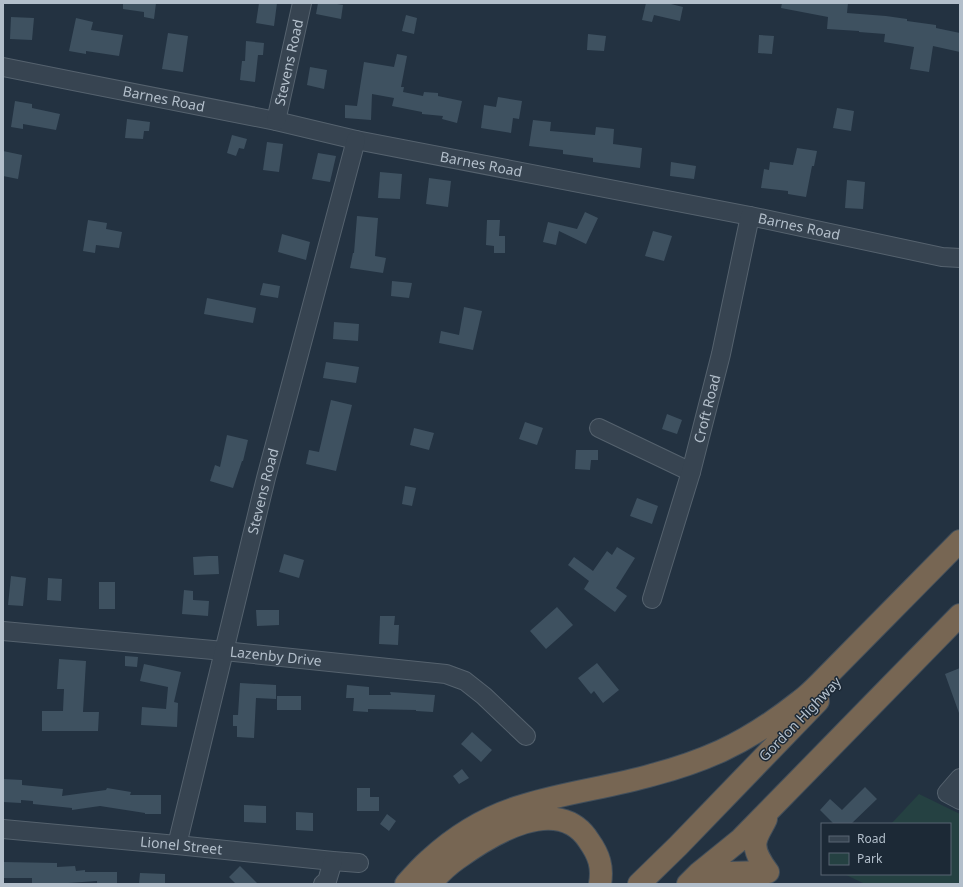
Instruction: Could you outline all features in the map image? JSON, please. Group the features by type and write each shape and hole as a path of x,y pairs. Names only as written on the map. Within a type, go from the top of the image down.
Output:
{"highway":[{"path":"406,884 428,860 450,842 498,815 525,805 554,797 627,782 675,768 721,751 750,735 779,717 820,683 960,541"},
{"name":"Gordon Highway","path":"639,884 678,846 952,564 960,553"},
{"path":"704,884 741,839 960,615"},
{"path":"712,884 724,874 768,872 759,858 756,841 773,807"},
{"path":"430,884 456,860 480,844 525,822 543,818 556,818 567,821 576,826 587,837 601,864 600,884"},
{"path":"688,884 699,873 741,839"}],"street":[{"name":"Stevens Road","path":"276,121 302,3"},
{"name":"Barnes Road","path":"3,66 73,82 276,121 356,140 750,216 942,257 960,258"},
{"name":"Stevens Road","path":"177,844 266,478 356,140"},
{"name":"Croft Road","path":"652,598 691,472 721,354 750,216"},
{"path":"599,428 691,472"},
{"name":"Lazenby Drive","path":"3,631 224,650 446,674 465,681 484,696 526,736"},
{"path":"953,797 960,778"},
{"name":"Lionel Street","path":"3,829 177,844 359,863"},
{"path":"323,884 326,881 333,861"}],"green space":[{"path":"919,794 960,814 960,884 865,884 846,875 951,875 951,823 892,823"}],"building":[{"path":"123,3 156,3 154,19 144,17 144,12 123,9"},
{"path":"259,3 277,3 274,26 256,23"},
{"path":"318,3 343,5 341,19 316,14"},
{"path":"646,3 667,3 683,7 680,21 654,15 652,22 642,20"},
{"path":"782,3 848,3 847,13 886,16 907,19 907,21 936,25 936,28 960,33 960,52 933,46 929,72 910,69 914,47 884,42 885,34 827,29 828,17 781,8"},
{"path":"406,15 417,18 414,34 402,31"},
{"path":"11,17 34,18 32,40 10,39"},
{"path":"76,18 93,22 91,30 123,35 119,56 86,51 86,54 69,51"},
{"path":"168,33 188,36 183,72 162,69"},
{"path":"588,34 606,36 604,51 587,50"},
{"path":"759,35 774,36 772,54 758,53"},
{"path":"246,41 264,43 263,55 258,55 255,82 240,80 242,61 245,61"},
{"path":"397,54 407,56 401,87 404,87 403,92 423,96 424,92 438,93 438,96 462,101 457,123 442,119 443,116 422,114 422,112 392,106 394,98 372,94 371,120 345,118 345,105 357,106 364,62 394,67"},
{"path":"310,67 327,70 324,89 307,85"},
{"path":"498,97 522,101 519,119 513,118 511,133 481,128 484,105 496,107"},
{"path":"15,101 32,104 32,108 60,114 56,130 23,124 23,129 11,127"},
{"path":"837,108 854,111 851,131 833,128"},
{"path":"127,119 150,122 149,131 144,131 143,139 125,138"},
{"path":"533,120 551,122 550,131 595,135 596,127 614,129 613,144 642,148 640,168 593,162 593,158 563,154 563,150 529,146"},
{"path":"232,135 247,139 244,149 239,148 236,156 227,153"},
{"path":"267,142 283,144 279,172 263,170"},
{"path":"797,148 817,151 814,166 812,166 806,197 788,194 788,191 761,188 764,169 769,170 770,162 793,165"},
{"path":"3,151 22,155 18,179 3,176"},
{"path":"318,153 336,156 330,182 312,179"},
{"path":"671,162 696,166 694,179 670,176"},
{"path":"380,172 402,174 400,199 378,198"},
{"path":"429,178 451,181 448,207 426,204"},
{"path":"847,180 865,182 863,209 845,208"},
{"path":"585,212 598,218 586,244 559,231 556,245 543,242 548,222 577,229"},
{"path":"357,216 378,218 375,256 386,258 383,273 350,268 354,253"},
{"path":"88,220 107,223 106,229 122,232 119,248 96,245 95,253 83,251"},
{"path":"487,220 500,220 499,236 505,236 505,253 494,253 494,246 486,245"},
{"path":"653,231 672,236 664,261 645,256"},
{"path":"282,234 310,242 306,260 278,252"},
{"path":"392,281 412,283 409,298 391,296"},
{"path":"263,283 280,286 278,298 260,295"},
{"path":"207,298 256,308 253,323 204,314"},
{"path":"464,307 482,311 473,350 439,343 441,331 459,335"},
{"path":"334,322 359,324 358,341 333,339"},
{"path":"326,362 359,367 356,383 323,378"},
{"path":"331,400 352,405 336,471 306,464 309,450 319,452"},
{"path":"667,414 682,420 677,434 662,429"},
{"path":"525,422 543,428 537,445 519,439"},
{"path":"414,428 434,433 429,450 410,445"},
{"path":"227,435 248,440 243,461 233,488 210,481 215,465 220,467"},
{"path":"576,450 598,450 598,460 591,460 590,470 575,469"},
{"path":"405,486 416,488 412,506 402,504"},
{"path":"637,498 658,506 652,524 630,516"},
{"path":"617,547 635,558 616,588 627,596 615,612 584,589 589,581 568,565 574,557 593,571 607,551 612,555"},
{"path":"284,554 304,560 299,578 279,572"},
{"path":"218,556 219,574 194,575 193,557"},
{"path":"11,576 26,578 23,606 8,605"},
{"path":"48,578 62,579 61,601 47,600"},
{"path":"99,582 115,582 115,609 99,609"},
{"path":"184,590 193,591 193,600 209,601 208,616 182,614"},
{"path":"557,607 573,625 546,649 530,631"},
{"path":"256,610 279,610 279,625 257,626"},
{"path":"380,616 395,616 394,625 399,625 398,645 379,644"},
{"path":"125,656 138,657 137,667 125,666"},
{"path":"59,659 86,661 83,712 99,712 98,731 42,731 42,711 63,711 64,689 57,689"},
{"path":"597,663 619,690 603,703 594,691 591,694 578,678"},
{"path":"144,664 181,672 174,702 178,703 177,727 141,725 142,707 166,709 168,687 140,681"},
{"path":"960,668 960,713 959,713 945,674"},
{"path":"240,683 276,685 276,699 256,698 254,738 237,737 237,726 233,726 233,715 238,715"},
{"path":"347,685 369,687 369,695 391,695 390,692 435,695 433,712 416,710 368,709 368,712 353,711 354,698 346,698"},
{"path":"277,696 301,696 301,710 277,710"},
{"path":"472,732 492,750 481,762 461,744"},
{"path":"462,769 469,778 459,784 453,776"},
{"path":"3,779 22,780 22,785 63,789 62,796 106,790 107,788 131,792 130,795 161,795 161,814 145,814 100,806 72,810 72,808 33,804 33,801 21,800 21,803 3,802"},
{"path":"865,787 877,799 852,823 833,823 820,810 830,799 842,810"},
{"path":"357,788 370,788 370,797 379,797 379,811 357,811"},
{"path":"244,805 266,806 266,823 244,822"},
{"path":"296,812 313,813 313,831 296,830"},
{"path":"387,814 396,821 389,831 380,824"},
{"path":"3,862 57,863 57,867 75,866 76,871 85,870 85,872 117,872 117,884 97,884 97,881 32,884 32,878 3,878"},
{"path":"240,866 258,884 236,884 229,877"},
{"path":"140,873 165,874 165,884 139,884"}]}
